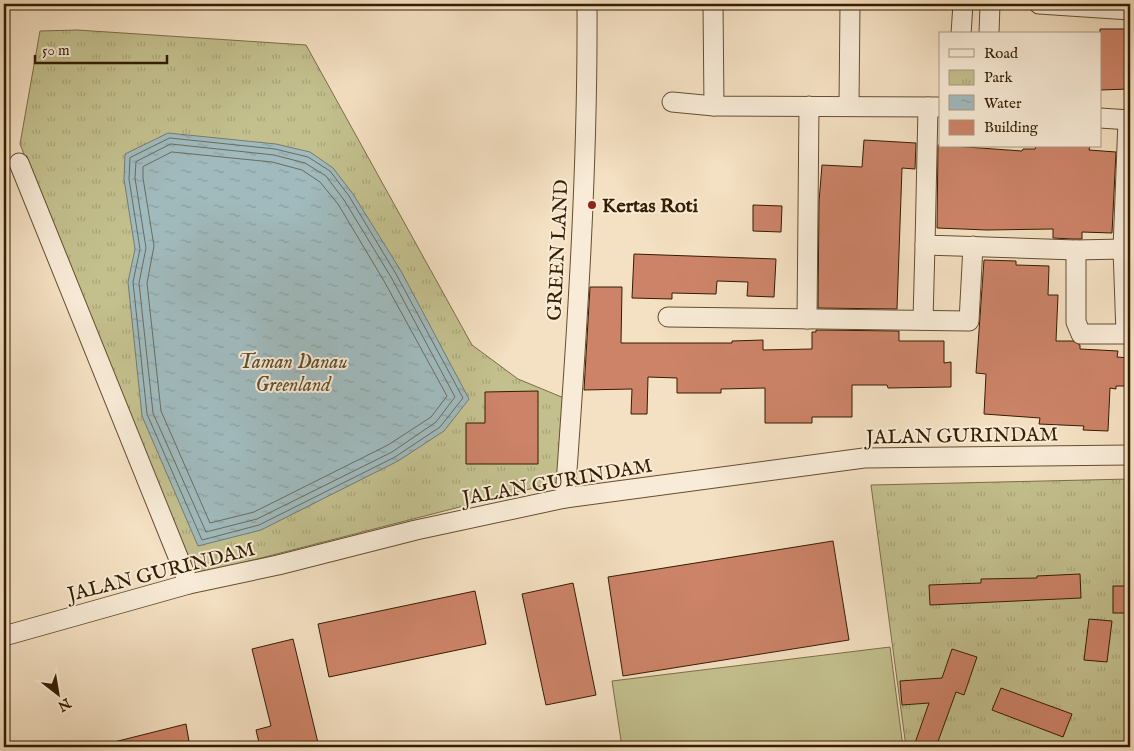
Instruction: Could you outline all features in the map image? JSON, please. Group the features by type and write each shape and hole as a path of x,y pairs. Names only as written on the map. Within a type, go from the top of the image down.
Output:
{"street":[{"name":"GREEN LAND","path":"565,498 574,374 588,83 587,4"},
{"path":"714,4 714,106"},
{"path":"849,106 850,4"},
{"path":"961,32 963,4"},
{"path":"989,32 990,4"},
{"path":"1039,4 1130,10"},
{"path":"672,102 714,106 934,107 925,245 923,320"},
{"path":"807,319 809,106"},
{"path":"1076,250 1076,322 1081,334 1128,334 1123,249 1129,120 1102,118"},
{"path":"19,163 189,584"},
{"path":"925,245 1076,250 1123,249"},
{"path":"668,317 969,321 973,246"},
{"name":"JALAN GURINDAM","path":"4,636 189,584 278,565 416,530 565,498 864,458 1130,455"}],"green space":[{"name":"Taman Danau Greenland","path":"77,30 306,45 472,345 518,379 564,398 561,481 191,576 20,144 40,31"},
{"path":"1130,479 1130,747 1076,747 1021,742 980,747 906,747 871,485"},
{"path":"890,647 903,747 622,747 612,681"}],"water":[{"path":"168,133 276,144 310,152 333,168 353,194 401,271 469,399 444,431 398,461 261,530 198,546 142,416 128,282 135,249 124,179 125,154"}],"building":[{"path":"1100,29 1130,29 1130,89 1102,90 1102,32 1100,32"},
{"path":"864,140 916,143 915,169 902,168 897,309 818,308 819,202 822,165 862,167"},
{"path":"938,145 939,148 1022,151 1023,149 1035,148 1090,148 1089,150 1116,152 1112,233 1082,232 1082,239 1073,239 1053,238 1053,229 987,230 937,228"},
{"path":"753,205 782,206 781,232 753,231"},
{"path":"634,254 776,259 774,297 747,296 748,282 717,281 716,294 672,293 672,299 632,298"},
{"path":"984,260 1016,261 1016,265 1049,266 1048,295 1058,295 1056,341 1073,341 1080,345 1080,349 1118,351 1117,357 1130,358 1130,386 1116,386 1116,389 1110,388 1108,431 1083,430 1084,426 1039,424 1040,418 984,414 986,374 976,373"},
{"path":"590,287 622,287 621,343 732,343 732,341 763,340 763,350 812,349 812,332 816,332 816,330 899,331 899,341 944,341 944,363 951,362 951,387 888,388 887,385 852,385 852,417 812,417 812,423 765,423 765,388 721,389 721,393 677,393 677,378 648,377 647,414 631,414 632,389 584,390"},
{"path":"538,391 538,464 466,464 466,423 485,423 485,392"},
{"path":"833,541 849,640 623,676 608,577"},
{"path":"1080,574 1081,598 930,605 929,585 981,583 981,579 1037,578 1037,576"},
{"path":"573,583 596,695 546,705 522,594"},
{"path":"1113,586 1130,586 1130,613 1113,613"},
{"path":"475,591 486,644 329,677 318,624"},
{"path":"1089,619 1112,621 1107,662 1084,660"},
{"path":"293,639 319,747 260,747 256,730 271,726 252,649"},
{"path":"952,649 977,657 964,695 956,692 936,747 927,747 915,743 929,703 902,705 900,681 942,678"},
{"path":"1001,688 1072,714 1063,737 992,710"},
{"path":"186,724 190,747 114,747 114,742"}],"place":[{"name":"Kertas Roti","path":"592,205"}]}
